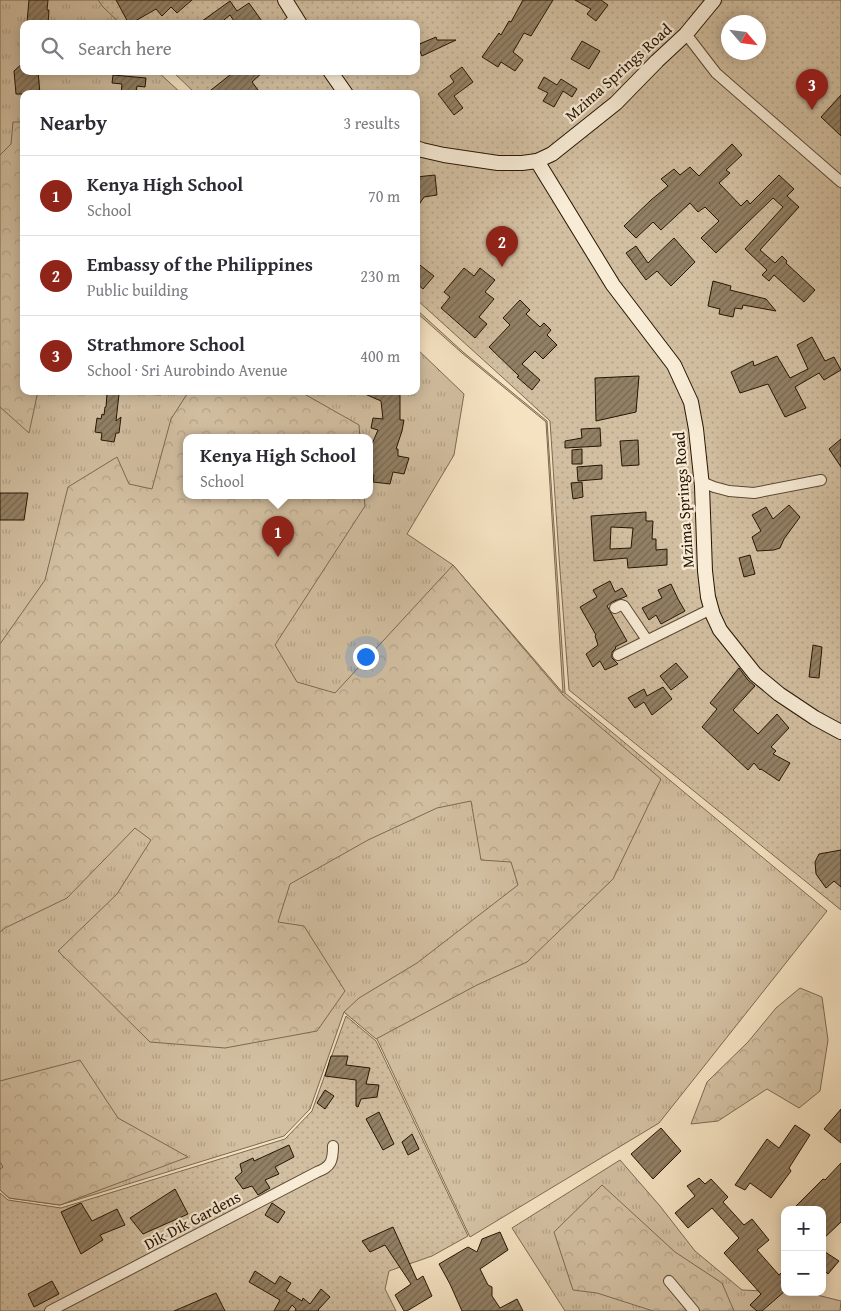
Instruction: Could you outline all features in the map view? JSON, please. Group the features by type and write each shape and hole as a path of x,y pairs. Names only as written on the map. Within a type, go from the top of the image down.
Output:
{"street":[{"name":"Mzima Springs Road","path":"420,149 490,163 522,164 537,161 552,154 616,103 686,34 714,0"},
{"path":"686,34 716,73 841,182"},
{"path":"333,75 343,90"},
{"name":"Mzima Springs Road","path":"537,161 613,285 674,365 691,402 702,482 705,571 708,597 720,630 755,674 779,694 814,718 841,732"},
{"path":"702,482 729,491 754,493 822,480"},
{"path":"615,608 621,605 624,606 647,640"},
{"path":"618,655 711,608"},
{"name":"Dik Dik Gardens","path":"50,1311 326,1169 333,1156 333,1146"},
{"path":"669,1281 694,1311"}],"green space":[{"path":"0,0 101,0 117,20 20,20 20,75 161,75 178,90 20,90 20,395 420,395 420,352 464,394 454,455 407,534 453,565 563,693 546,422 462,353 420,316 420,313 463,352 547,421 565,693 827,911 659,1123 470,1237 377,1039 344,1012 310,1109 284,1136 60,1205 9,1198 0,1190"},
{"path":"98,0 841,0 841,910 569,690 550,421 420,303 420,90 192,90 176,75 420,75 420,20 117,20"},
{"path":"13,122 20,122 20,395 37,395 29,433 0,407 0,155 11,144"},
{"path":"186,395 306,395 359,425 360,434 183,434 183,499 364,499 365,506 275,645 297,682 335,693 453,565 563,695 661,779 613,879 527,962 477,985 376,1039 344,1012 359,998 417,963 518,885 511,862 481,860 471,801 437,808 368,840 290,884 278,922 304,926 345,991 317,1031 225,1048 150,1042 58,951 117,894 151,840 135,828 67,898 0,932 0,644 45,580 68,487 117,457 129,484 152,489 171,419"},
{"path":"800,988 822,997 828,1040 820,1091 799,1108 767,1089 718,1121 691,1124 707,1082 748,1042 776,1008"},
{"path":"346,1016 376,1041 468,1236 432,1256 389,1271 385,1289 396,1311 0,1311 0,1193 8,1200 61,1208 285,1139 312,1111"},
{"path":"80,1060 118,1118 188,1157 60,1205 9,1198 0,1190 0,1169 3,1167 0,1162 0,1081"},
{"path":"620,1160 660,1206 695,1251 742,1290 781,1292 781,1296 821,1296 841,1301 840,1311 565,1311 512,1228"},
{"path":"602,1185 675,1252 722,1283 734,1311 653,1311 597,1293 573,1290 554,1232"}],"building":[{"path":"29,0 48,0 48,20 27,20"},
{"path":"116,0 192,0 177,13 171,7 162,16 156,9 137,20 127,20"},
{"path":"523,0 553,0 531,36 524,33 513,52 523,60 515,71 501,62 498,67 482,57 499,33 501,35 509,21 511,22"},
{"path":"575,0 601,0 608,5 596,21 587,14 591,9"},
{"path":"230,1 237,11 249,3 261,20 233,20 230,15 224,20 204,20"},
{"path":"436,37 437,40 456,40 422,56 420,44"},
{"path":"582,41 600,51 589,69 571,59"},
{"path":"20,66 20,75 38,75 40,90 20,90 20,94 16,94 14,71"},
{"path":"462,67 473,82 454,96 463,108 454,115 438,94 454,82 450,76"},
{"path":"113,75 146,78 145,87 137,86 136,90 121,90 122,84 112,83"},
{"path":"230,75 260,75 252,82 258,90 211,90"},
{"path":"544,77 557,85 561,79 577,89 572,97 563,91 554,107 543,101 548,93 538,88"},
{"path":"841,95 841,136 821,117"},
{"path":"732,144 742,155 726,170 730,173 719,183 741,206 747,200 750,204 779,175 794,189 787,196 799,207 760,250 775,263 782,256 787,261 786,263 815,290 804,302 774,275 769,281 762,275 767,270 745,249 783,207 773,198 716,253 701,238 719,221 705,207 698,212 690,203 661,230 653,222 636,238 624,226 668,186 661,179 674,169 680,175 690,167 699,176"},
{"path":"435,175 437,195 424,197 420,203 420,177"},
{"path":"674,238 695,262 671,286 657,271 646,280 626,253 636,246 648,263"},
{"path":"420,265 434,276 423,289 420,286"},
{"path":"464,268 474,276 480,268 495,280 485,292 494,299 479,317 487,324 475,338 441,308 450,297 444,292"},
{"path":"713,281 731,286 730,290 766,299 776,311 743,305 742,309 735,308 733,317 719,314 720,309 708,306"},
{"path":"520,300 530,310 526,314 540,327 544,323 551,330 547,335 557,345 543,359 535,351 522,364 540,380 532,390 489,347 510,325 503,318"},
{"path":"812,337 825,361 834,357 841,370 824,380 819,373 795,387 806,408 785,417 768,384 740,393 731,372 753,361 754,366 777,356 790,378 808,369 797,345"},
{"path":"639,376 636,412 596,421 595,378"},
{"path":"107,395 119,395 116,421 121,417 119,433 116,433 114,442 101,440 102,433 95,432 97,418 101,419 106,407"},
{"path":"367,395 400,395 400,420 404,420 396,449 398,449 398,456 409,458 404,474 393,472 390,484 373,482 373,442 378,430 371,428 373,418 383,419 381,401"},
{"path":"600,428 601,446 565,448 565,441 582,438 581,429"},
{"path":"841,439 841,467 829,449"},
{"path":"638,440 639,465 622,466 620,441"},
{"path":"582,449 582,464 572,464 572,450"},
{"path":"602,465 602,479 578,481 577,467"},
{"path":"582,482 583,497 573,499 571,483"},
{"path":"0,493 28,493 24,520 0,520"},
{"path":"789,505 800,517 784,539 780,548 757,551 752,537 761,531 752,515 766,507 773,519"},
{"path":"646,512 646,521 653,521 652,539 656,539 656,550 667,549 667,565 628,568 627,558 594,561 591,516","holes":["611,527 633,528 631,548 610,549"]},
{"path":"750,555 755,574 744,577 739,558"},
{"path":"610,581 615,592 622,588 627,596 607,606 627,641 615,647 612,652 612,658 618,664 605,670 600,661 593,667 586,654 598,645 596,635 580,607 597,597 593,590"},
{"path":"671,584 685,611 661,624 656,615 649,620 642,608 662,598 658,590"},
{"path":"813,645 822,647 819,678 809,677"},
{"path":"676,663 688,677 671,690 660,676"},
{"path":"739,668 755,686 733,710 758,734 777,714 789,728 771,747 776,751 773,754 790,763 779,781 760,770 754,763 748,770 702,727 717,709 710,703"},
{"path":"663,687 672,699 652,715 644,702 635,708 628,698 644,689 647,696"},
{"path":"841,850 841,887 834,881 826,888 816,874 815,862 819,854"},
{"path":"331,1056 348,1056 346,1065 370,1068 366,1084 379,1085 377,1097 361,1099 358,1107 356,1106 356,1080 325,1076"},
{"path":"325,1090 334,1096 325,1109 317,1103"},
{"path":"841,1109 841,1143 824,1129"},
{"path":"379,1112 394,1144 383,1150 366,1119"},
{"path":"795,1125 810,1135 789,1168 791,1171 771,1198 750,1183 745,1190 735,1185 767,1139 779,1148"},
{"path":"661,1128 681,1151 653,1179 631,1154"},
{"path":"412,1134 419,1149 408,1155 402,1142"},
{"path":"289,1145 294,1157 275,1167 279,1174 265,1180 270,1188 258,1195 252,1186 243,1189 235,1178 242,1172 240,1164 253,1158 254,1161"},
{"path":"841,1163 841,1222 826,1236 826,1206 796,1206 823,1179 825,1180"},
{"path":"699,1178 705,1184 711,1179 728,1197 723,1202 744,1225 752,1219 769,1240 757,1250 779,1275 781,1273 781,1294 762,1311 757,1311 750,1305 761,1294 724,1253 739,1238 712,1208 688,1228 675,1213 695,1196 687,1186"},
{"path":"175,1189 188,1214 143,1234 130,1218"},
{"path":"81,1203 92,1221 117,1209 125,1225 100,1235 103,1240 81,1254 61,1212"},
{"path":"272,1203 285,1212 278,1223 265,1215"},
{"path":"393,1227 417,1280 423,1276 432,1296 407,1311 404,1311 395,1295 411,1284 385,1245 370,1252 362,1241"},
{"path":"500,1232 508,1250 480,1269 488,1285 492,1287 492,1296 500,1308 517,1299 523,1311 462,1311 439,1264 468,1247 477,1252 482,1239"},
{"path":"826,1253 839,1261 828,1274 826,1272"},
{"path":"255,1271 275,1284 280,1276 291,1283 286,1291 302,1301 303,1298 310,1304 321,1289 330,1297 319,1311 295,1311 296,1309 292,1305 288,1311 274,1311 280,1300 249,1282"},
{"path":"52,1281 59,1294 34,1307 28,1294"},
{"path":"216,1293 225,1311 174,1311"}],"place":[{"name":"Strathmore School","path":"812,110"},
{"name":"Embassy of the Philippines","path":"502,267"},
{"name":"Kenya High School","path":"278,557"}]}
